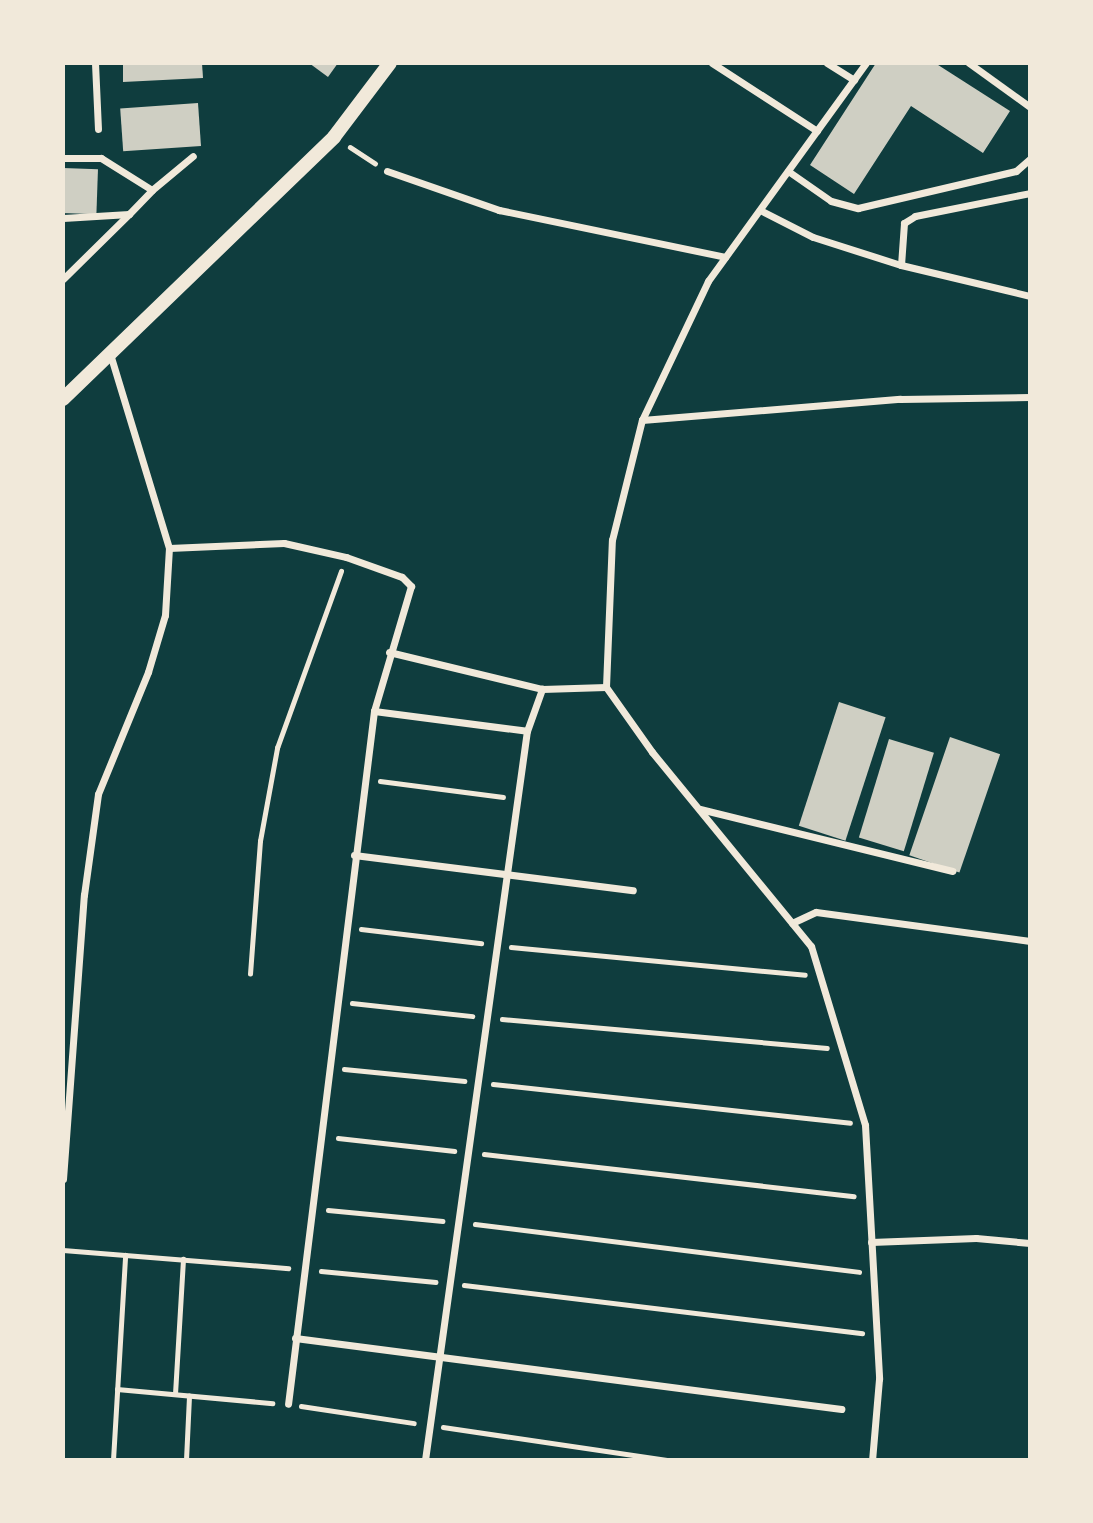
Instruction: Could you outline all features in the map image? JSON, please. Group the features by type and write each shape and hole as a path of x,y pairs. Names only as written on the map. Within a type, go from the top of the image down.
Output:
{"main road":[{"path":"63,399 334,136 390,63"}],"street":[{"path":"95,63 98,129"},
{"path":"712,63 817,131"},
{"path":"827,63 854,80"},
{"path":"866,63 708,281 642,420 612,540 606,687 699,809 811,946 865,1125 879,1379 872,1460"},
{"path":"969,63 1030,107"},
{"path":"63,279 152,190 193,156"},
{"path":"63,158 101,158 152,190"},
{"path":"788,171 831,201 859,208 1016,171 1030,159"},
{"path":"387,171 499,210 725,257"},
{"path":"901,265 904,223 915,216 1030,193"},
{"path":"760,210 814,237 901,265 1030,296"},
{"path":"63,218 129,214"},
{"path":"63,1179 84,895 98,794 148,672 165,615 169,548 110,354"},
{"path":"642,420 900,399 1030,397"},
{"path":"169,548 284,543 346,557 402,577 411,586 389,652 374,711 302,1269 288,1404"},
{"path":"389,652 541,689 606,687"},
{"path":"425,1460 442,1356 527,731 541,689"},
{"path":"374,711 527,731"},
{"path":"699,809 952,871"},
{"path":"354,855 633,890"},
{"path":"792,923 816,912 1030,941"},
{"path":"871,1242 976,1238 1030,1243"},
{"path":"295,1338 841,1409"}],"path":[{"path":"334,136 387,171"},
{"path":"250,974 260,841 277,748 346,557"},
{"path":"365,779 517,799"},
{"path":"348,927 499,946 820,976"},
{"path":"338,1001 488,1018 842,1049"},
{"path":"330,1067 865,1125"},
{"path":"321,1136 869,1198"},
{"path":"311,1209 459,1223 873,1274"},
{"path":"63,1250 452,1284 877,1335"},
{"path":"113,1460 125,1255"},
{"path":"175,1394 183,1259"},
{"path":"117,1389 288,1404 667,1460"},
{"path":"187,1460 189,1396"}],"building":[{"path":"123,63 202,63 203,78 123,82"},
{"path":"309,63 338,63 328,77"},
{"path":"876,63 935,63 1010,111 983,153 911,106 854,194 810,165"},
{"path":"198,103 201,146 123,151 120,108"},
{"path":"63,168 98,169 96,214 63,213"},
{"path":"839,702 886,717 845,841 799,826"},
{"path":"950,737 1000,754 959,872 909,855"},
{"path":"889,739 934,753 904,851 859,837"}]}
